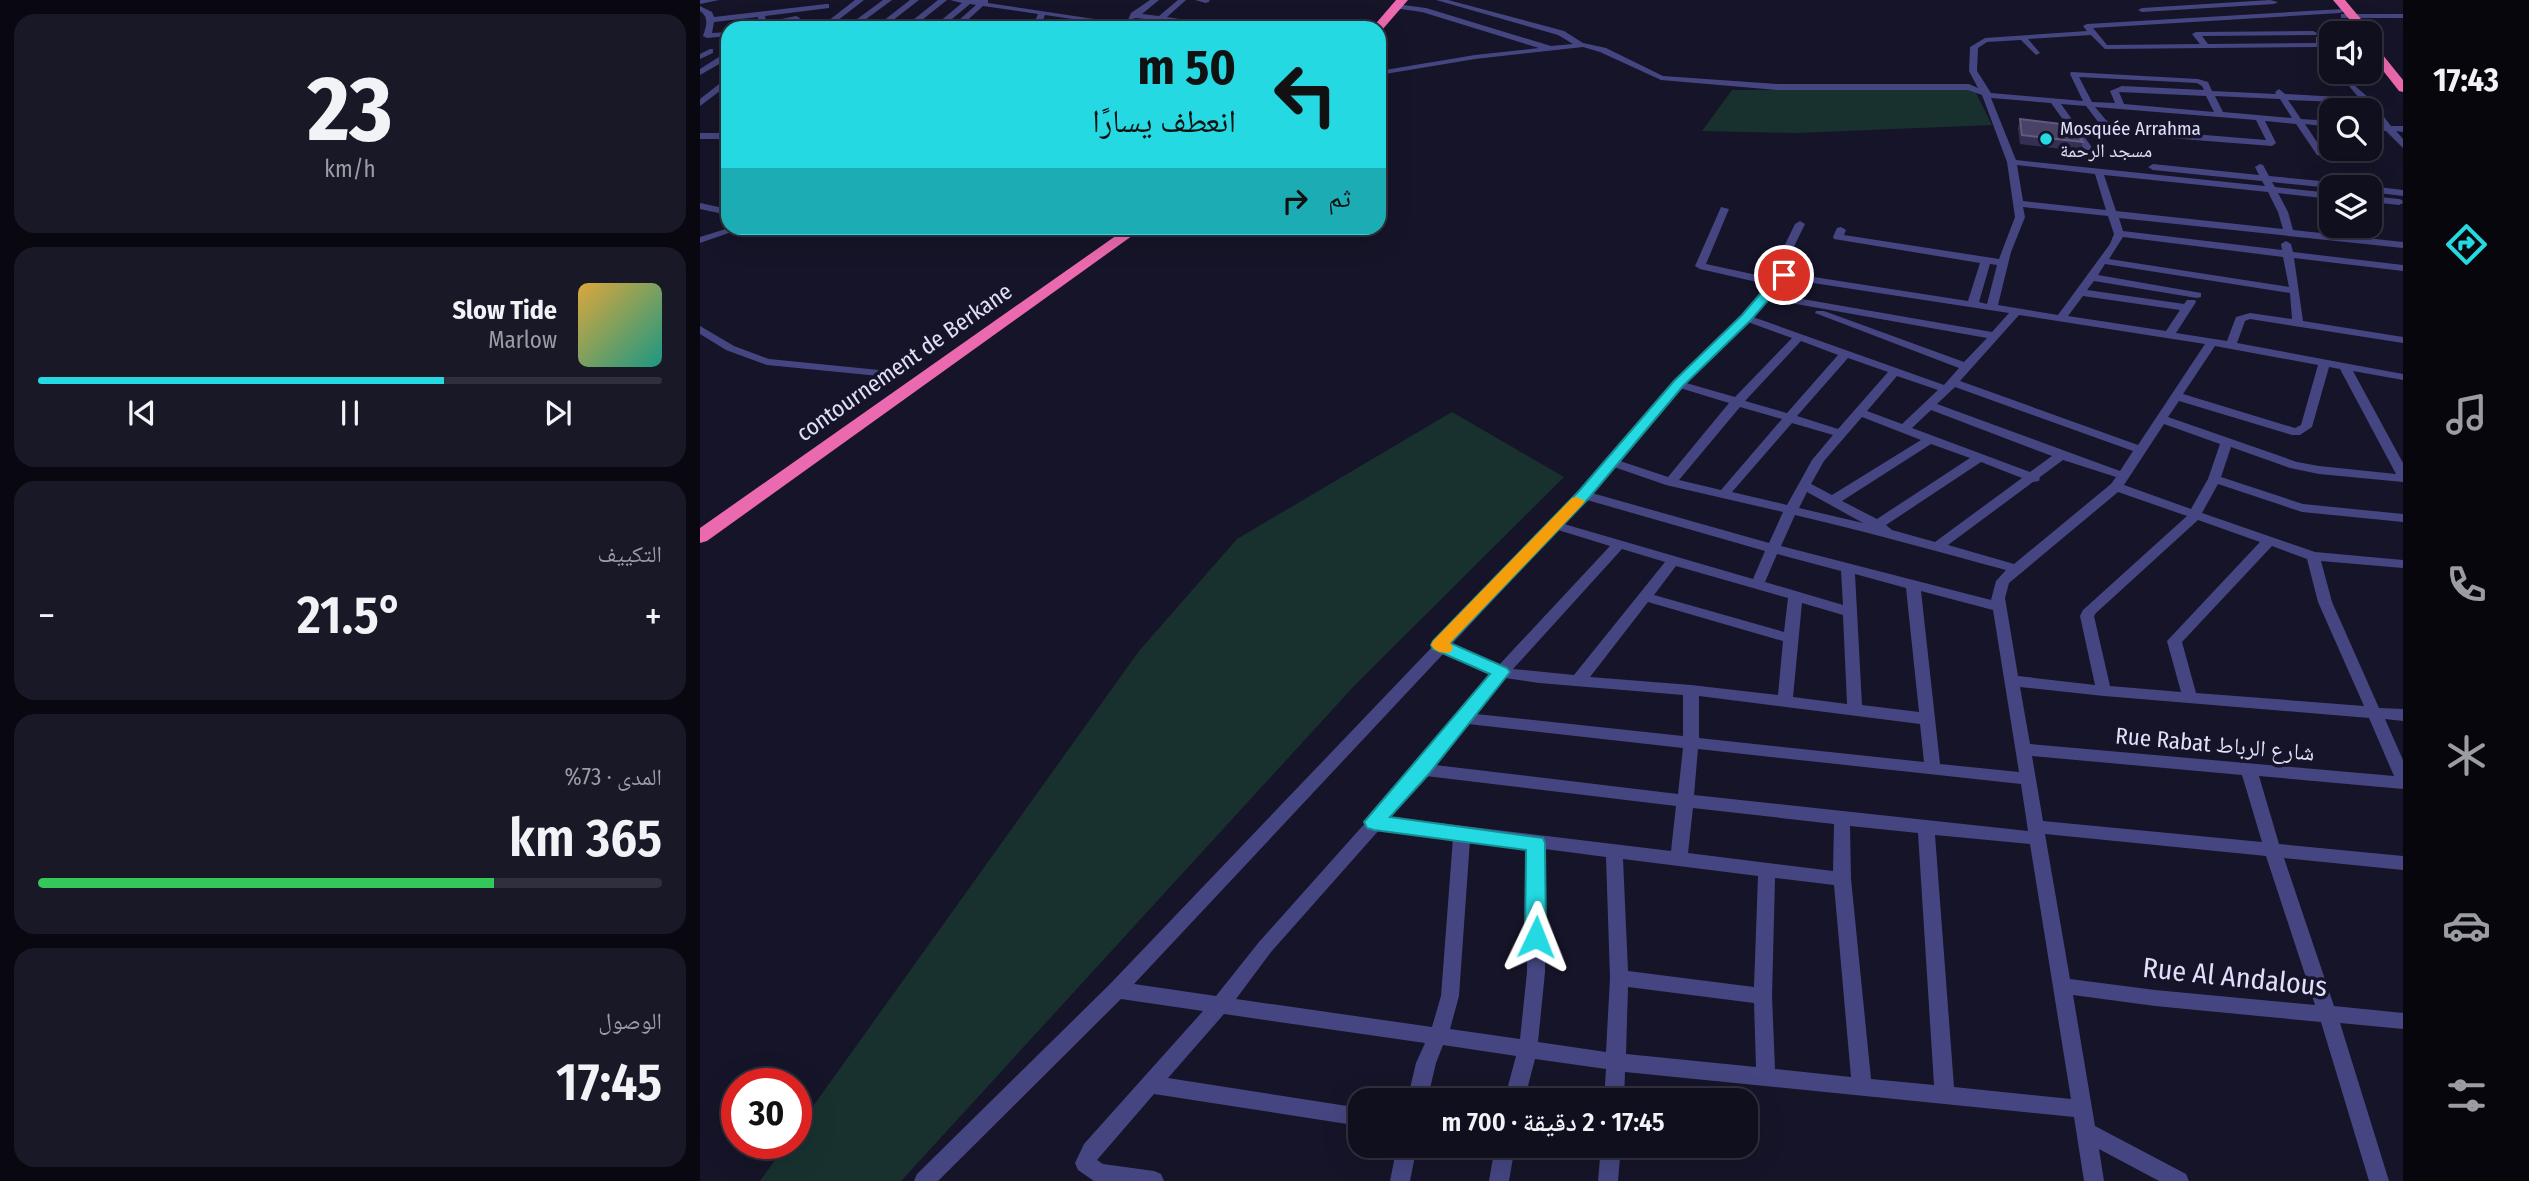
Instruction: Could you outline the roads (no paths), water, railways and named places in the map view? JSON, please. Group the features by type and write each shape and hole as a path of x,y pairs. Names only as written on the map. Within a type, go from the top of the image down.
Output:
{"highway":[{"path":"2331,0 2344,11"},
{"path":"1377,21 1397,2"},
{"path":"1383,21 1397,2"},
{"path":"2382,51 2403,76"},
{"path":"2382,62 2403,88"},
{"path":"700,526 1115,235"},
{"name":"contournement de Berkane","path":"700,537 1126,235"}],"street":[{"path":"700,2 715,0"},
{"path":"832,21 860,0"},
{"path":"859,21 888,0"},
{"path":"887,21 915,0"},
{"path":"917,21 943,0"},
{"path":"954,0 984,2 1082,21"},
{"path":"1126,21 1155,0"},
{"path":"1158,18 1182,0"},
{"path":"1440,0 1561,33 1581,45 1603,50 1661,78 1777,87 1969,87 1985,92 2054,101 2319,123"},
{"path":"2157,20 2139,7 2273,1 2284,13"},
{"path":"706,13 774,2 776,12"},
{"path":"945,21 968,2"},
{"path":"962,21 984,2"},
{"path":"1397,2 1553,49"},
{"path":"762,21 776,12 826,6"},
{"path":"2295,12 2320,44 2105,47 2087,26 2295,12 2344,11 2403,16"},
{"path":"1039,21 1043,12"},
{"path":"706,13 762,21 796,18 794,21"},
{"path":"706,13 707,36"},
{"path":"1134,15 1183,21"},
{"path":"1993,302 2003,263 2020,217 2011,157 1985,92 1973,71 1976,43 2091,33"},
{"path":"2205,45 2196,34 2319,37"},
{"path":"721,35 707,36 702,41 721,42"},
{"path":"2023,38 2036,53"},
{"path":"1386,72 1475,57 1581,45"},
{"path":"700,57 710,51"},
{"path":"701,78 721,61"},
{"path":"2219,114 2205,84 2193,80 2074,74 2088,104 2109,127 2117,131 2272,143 2259,118"},
{"path":"715,82 721,82"},
{"path":"2353,86 2364,98"},
{"path":"700,103 721,87"},
{"path":"2277,88 2319,149"},
{"path":"2120,106 2114,91 2117,90 2319,99"},
{"path":"2054,101 2086,146 2085,163"},
{"path":"2382,119 2403,145"},
{"path":"2382,128 2403,129"},
{"path":"700,136 721,136"},
{"path":"2011,157 2085,163 2319,195"},
{"path":"2169,157 2173,174"},
{"path":"2085,163 2098,170 2266,178 2319,184"},
{"path":"2260,167 2272,190 2286,232 2298,322"},
{"path":"2061,318 2104,261 2119,234 2098,170"},
{"path":"2382,190 2403,192"},
{"path":"2382,200 2403,202"},
{"path":"2019,204 2403,245"},
{"path":"700,206 721,210"},
{"path":"1724,208 1700,266 1993,302 2017,311 2231,345 2403,377"},
{"path":"924,1181 1117,990 1439,645 1584,495 1678,384 1767,296 1780,274 1800,225"},
{"path":"700,230 716,235"},
{"path":"1840,230 1838,237 2003,263"},
{"path":"700,240 721,233"},
{"path":"2119,234 2403,268"},
{"path":"1973,299 1986,261"},
{"path":"2104,261 2295,291"},
{"path":"2091,277 2197,295 2169,335"},
{"path":"2080,292 2186,308"},
{"path":"1767,296 1994,337"},
{"path":"1789,301 1966,367"},
{"path":"1904,429 1949,386 2017,311"},
{"path":"2231,345 2240,319 2244,316 2298,322 2403,340"},
{"path":"1746,317 1895,371 1949,386 2141,450"},
{"path":"700,329 730,348 767,362 879,373"},
{"path":"1671,482 1737,402 1800,336"},
{"path":"2094,1181 1999,607 1999,589 2017,569 2120,482 2212,342"},
{"path":"1723,495 1846,353"},
{"path":"2176,396 2296,432 2306,427 2325,362"},
{"path":"2344,366 2403,476"},
{"path":"1757,584 1791,510 1818,460 1895,371"},
{"path":"1678,384 1839,433"},
{"path":"1928,405 2062,455 2196,515 2313,556 2403,564"},
{"path":"1859,412 2034,478"},
{"path":"2161,419 2306,468 2403,476"},
{"path":"1832,500 1930,439"},
{"path":"2104,691 2087,616 2196,515 2214,479 2227,442"},
{"path":"1935,548 2062,455"},
{"path":"1882,529 1979,458"},
{"path":"1612,463 1723,495 1882,529 1935,548 2017,569"},
{"path":"2214,479 2302,508 2403,518"},
{"path":"1805,486 1882,529"},
{"path":"1584,495 1848,569 1999,607"},
{"path":"1554,526 1850,612"},
{"path":"2190,698 2174,640 2270,540"},
{"path":"1154,1181 1099,1173 1085,1163 1091,1152 1220,1005 1265,947 1422,770 1502,672 1617,546"},
{"path":"2313,556 2325,601 2403,780"},
{"path":"1578,681 1672,562"},
{"path":"1848,569 1855,710"},
{"path":"1913,586 1933,770"},
{"path":"1644,597 1789,638"},
{"path":"1785,702 1795,597"},
{"path":"1439,645 1502,672 1691,690 1928,719"},
{"path":"2012,681 2403,715"},
{"path":"1679,859 1691,744 1691,690"},
{"path":"1463,718 2028,779"},
{"name":"Rue Rabat شارع الرباط","path":"2023,749 2249,771 2403,780"},
{"path":"1422,770 1926,828 2036,832 2403,863"},
{"path":"2249,771 2271,851 2328,1015 2379,1181"},
{"path":"1842,819 1842,880 1862,1088"},
{"path":"1374,822 1842,880"},
{"path":"1926,828 1945,1097"},
{"path":"1420,1088 1426,1063 1438,1036 1450,996 1462,834"},
{"path":"1518,1088 1528,1049 1537,910 1536,843"},
{"path":"1614,853 1619,978 1615,1088"},
{"path":"1766,1076 1763,996 1767,872"},
{"path":"1619,978 1763,996"},
{"name":"Rue Al Andalous","path":"2062,986 2403,1021"},
{"path":"1117,990 1617,1062 2082,1109"},
{"path":"1150,1084 1348,1115"},
{"path":"2085,1131 2179,1181"},
{"path":"1400,1181 1405,1158"},
{"path":"1499,1181 1503,1158"},
{"path":"1608,1181 1610,1158"}],"place":[{"name":"Mosquée Arrahma مسجد الرحمة","path":"2046,139"}]}
